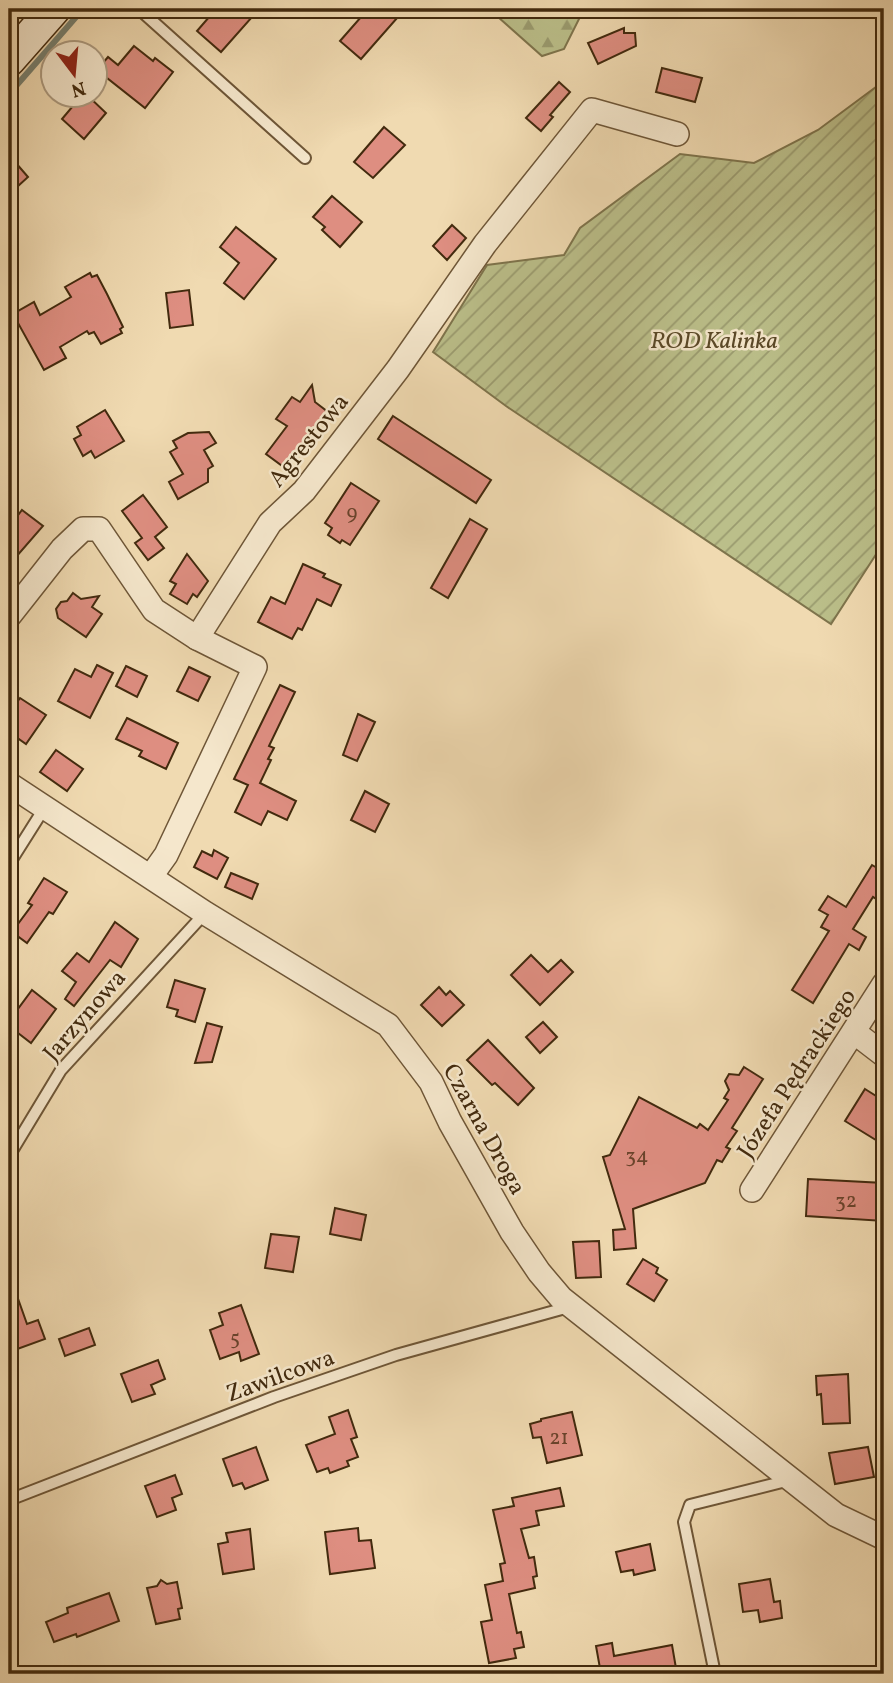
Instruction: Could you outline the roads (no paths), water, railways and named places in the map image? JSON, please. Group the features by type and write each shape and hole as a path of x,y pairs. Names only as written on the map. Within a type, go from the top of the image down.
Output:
{"main road":[{"path":"9,60 54,9"}],"street":[{"name":"Agrestowa","path":"197,638 270,523 304,491 398,369 485,244 592,110 677,134"},
{"path":"10,615 62,549 83,529 99,529 154,610 197,638 255,667 166,855 151,876"},
{"name":"Czarna Droga","path":"9,784 205,913 387,1025 431,1082 512,1233 561,1298 836,1515 884,1538"},
{"name":"Józefa Pędrackiego","path":"752,1190 884,984"},
{"path":"854,1032 884,1055"}],"lane":[{"path":"139,9 304,158"},
{"path":"9,864 46,807"},
{"name":"Jarzynowa","path":"9,1156 61,1070 205,913"},
{"name":"Zawilcowa","path":"9,1500 299,1389 396,1355 571,1306"},
{"path":"715,1674 684,1522 690,1504 792,1480"}],"waterway":[{"path":"9,94 83,9"}],"park label":[{"name":"ROD Kalinka","path":"714,340"}]}
